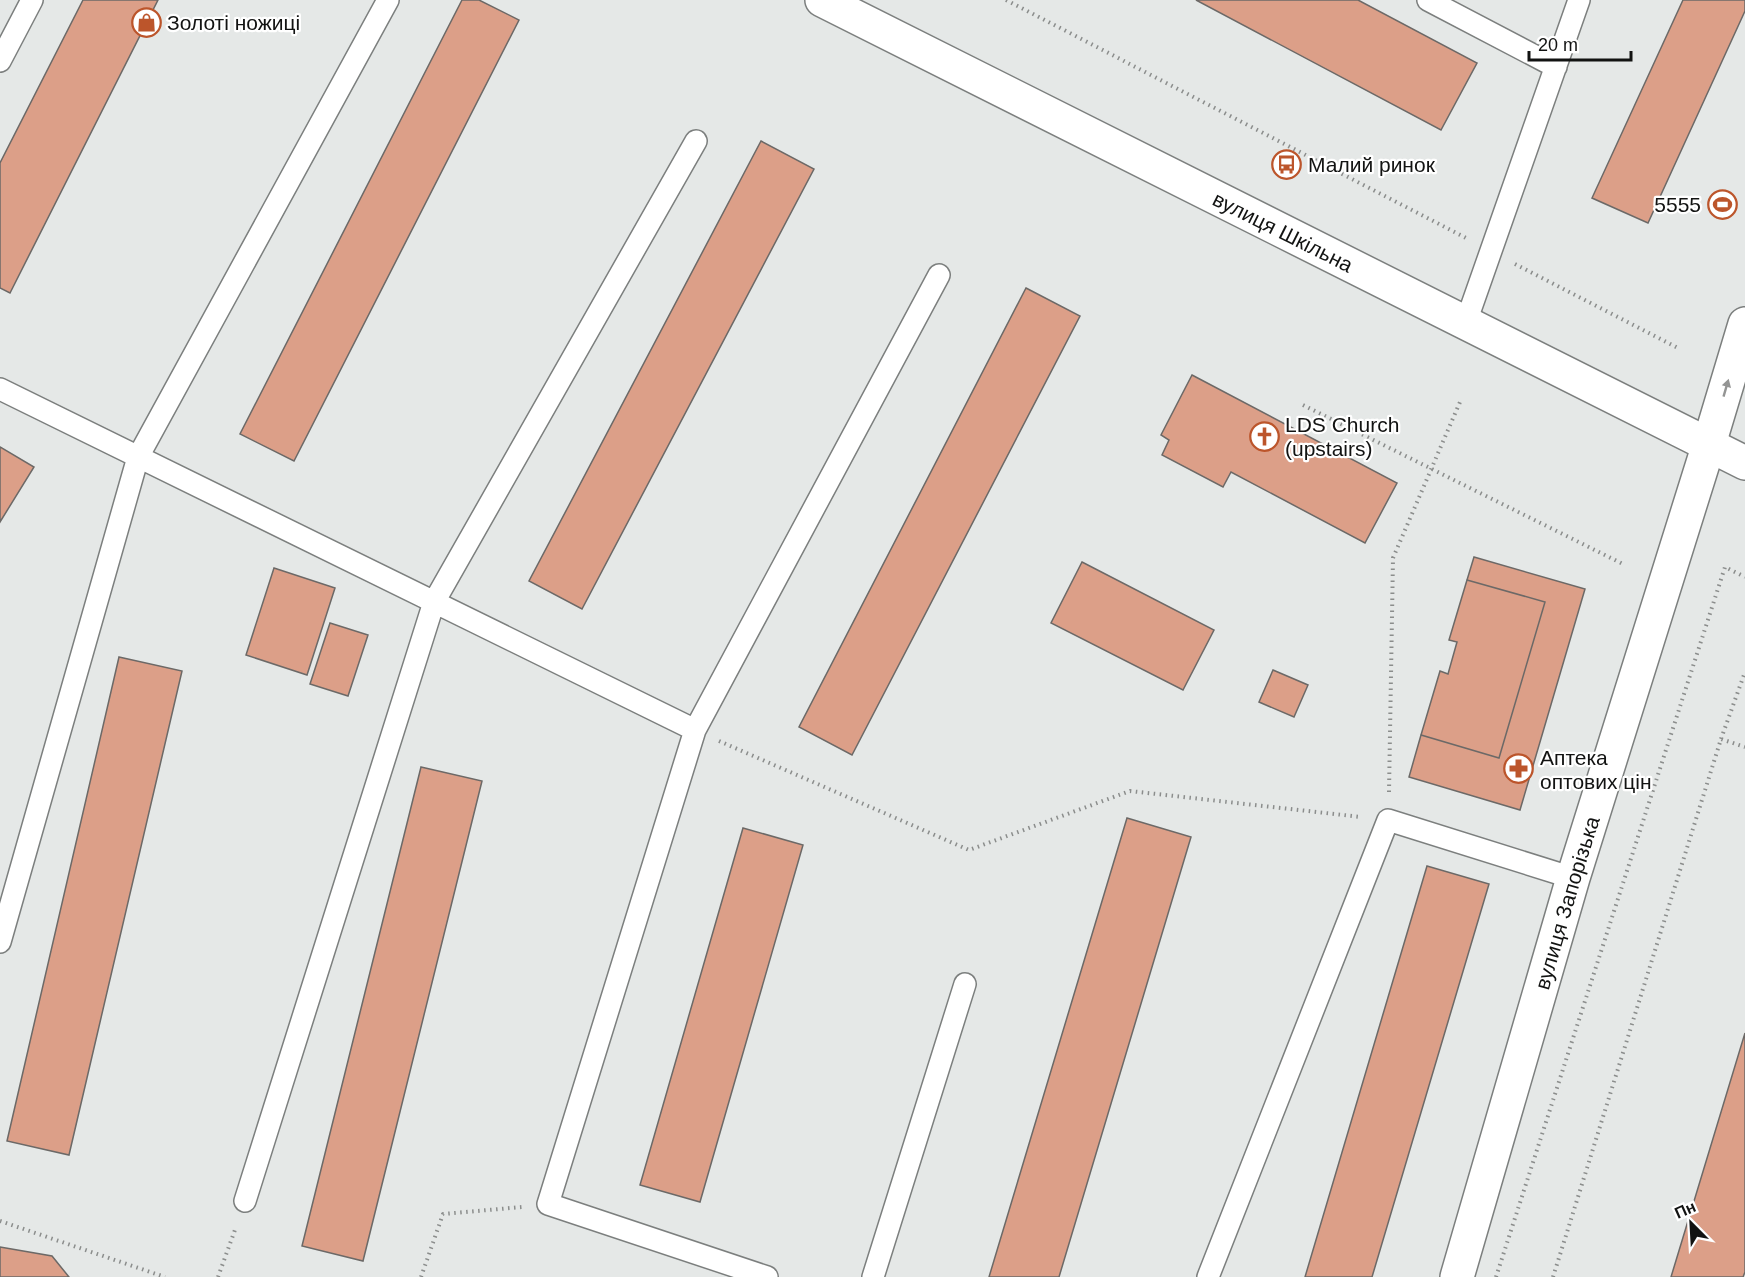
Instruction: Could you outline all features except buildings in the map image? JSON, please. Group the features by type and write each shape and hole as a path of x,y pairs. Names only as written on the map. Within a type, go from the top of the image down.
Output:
{"main road":[{"name":"вулиця Шкільна","path":"822,0 1745,463"},
{"name":"вулиця Запорізька","path":"1457,1277 1573,878 1710,444 1745,324"}],"lane":[{"path":"0,61 32,0"},
{"path":"0,942 138,457 388,0"},
{"path":"1428,0 1556,68"},
{"path":"1466,322 1579,0"},
{"path":"245,1201 434,602 696,141"},
{"path":"767,1277 548,1204 694,730 939,275"},
{"path":"0,389 694,730"},
{"path":"1208,1277 1388,820 1573,878"},
{"path":"873,1277 965,984"}],"path":[{"path":"1006,0 1680,349"},
{"path":"694,730 969,850 1130,791 1388,820 1393,558 1460,402"},
{"path":"1303,405 1624,565"},
{"path":"1496,1277 1725,567 1745,577"},
{"path":"1553,1277 1721,740 1745,672"},
{"path":"1721,740 1745,747"},
{"path":"218,1277 245,1201"},
{"path":"421,1277 443,1214 548,1204"},
{"path":"0,1221 165,1277"}],"place":[{"name":"Золоті ножиці","path":"146,22"},
{"name":"Малий ринок","path":"1287,164"},
{"name":"5555","path":"1722,204"},
{"name":"LDS Church (upstairs)","path":"1264,436"},
{"name":"Аптека оптових цін","path":"1519,769"}]}
